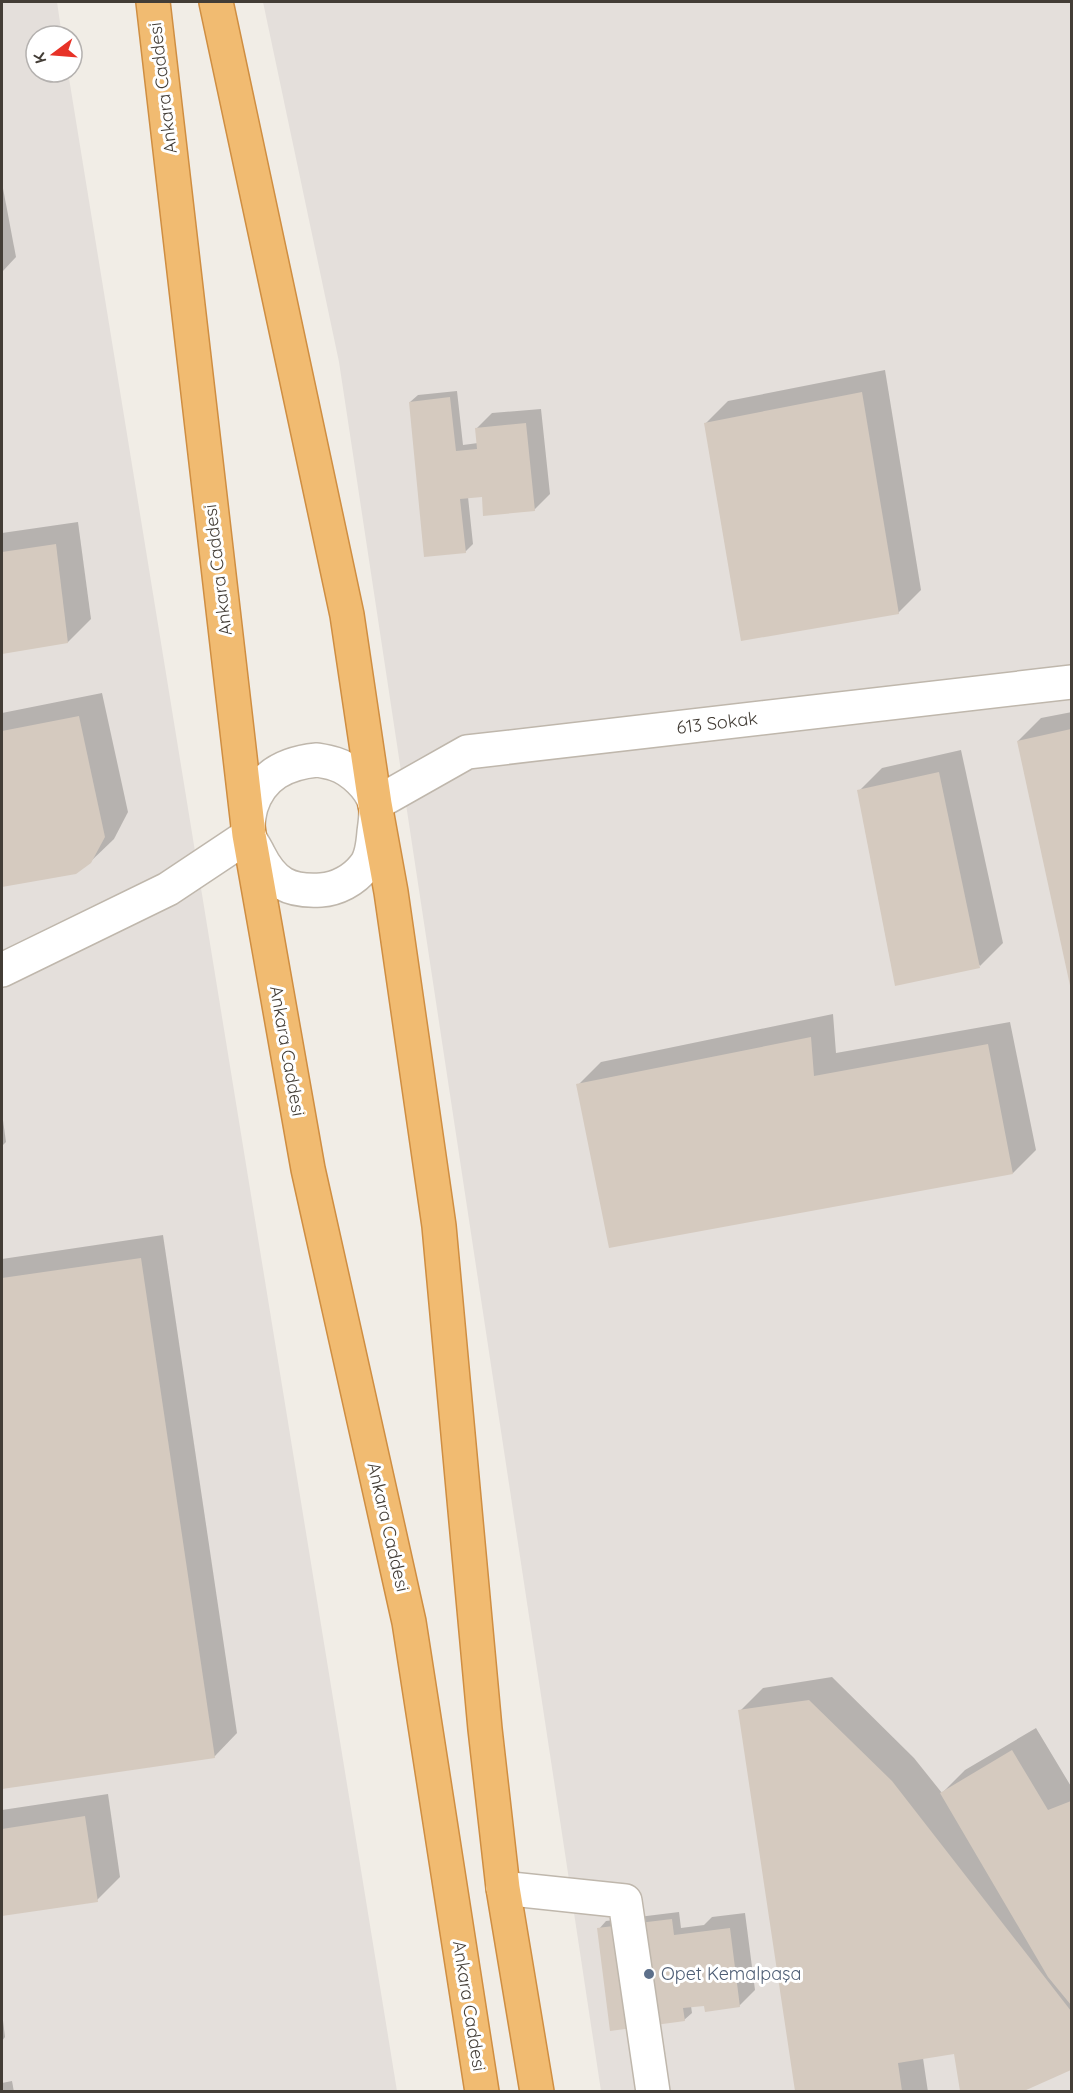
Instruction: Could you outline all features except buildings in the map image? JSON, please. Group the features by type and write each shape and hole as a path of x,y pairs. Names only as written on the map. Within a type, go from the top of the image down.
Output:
{"highway":[{"name":"Ankara Caddesi","path":"153,2 249,835 308,1169 409,1622 482,2091"},
{"path":"216,2 347,615 375,804 391,892 439,1227 485,1729 503,1888 537,2091"}],"street":[{"name":"613 Sokak","path":"375,804 467,752 1071,682"},
{"path":"317,760 344,768 353,773 366,787 375,804 372,848 365,866 349,881 329,890 307,891 286,886 268,873 249,835 249,816 255,797 265,781 280,769 298,762 317,760"},
{"path":"2,970 168,889 249,835"},
{"path":"503,1888 625,1901 653,2091"}],"shaded area":[{"path":"2,2 57,2 60,24 24,24 24,84 70,84 397,2091 2,2092"},
{"path":"263,2 1071,2 1071,2091 601,2091 339,362"}],"place":[{"name":"Opet Kemalpaşa","path":"649,1974"}]}
